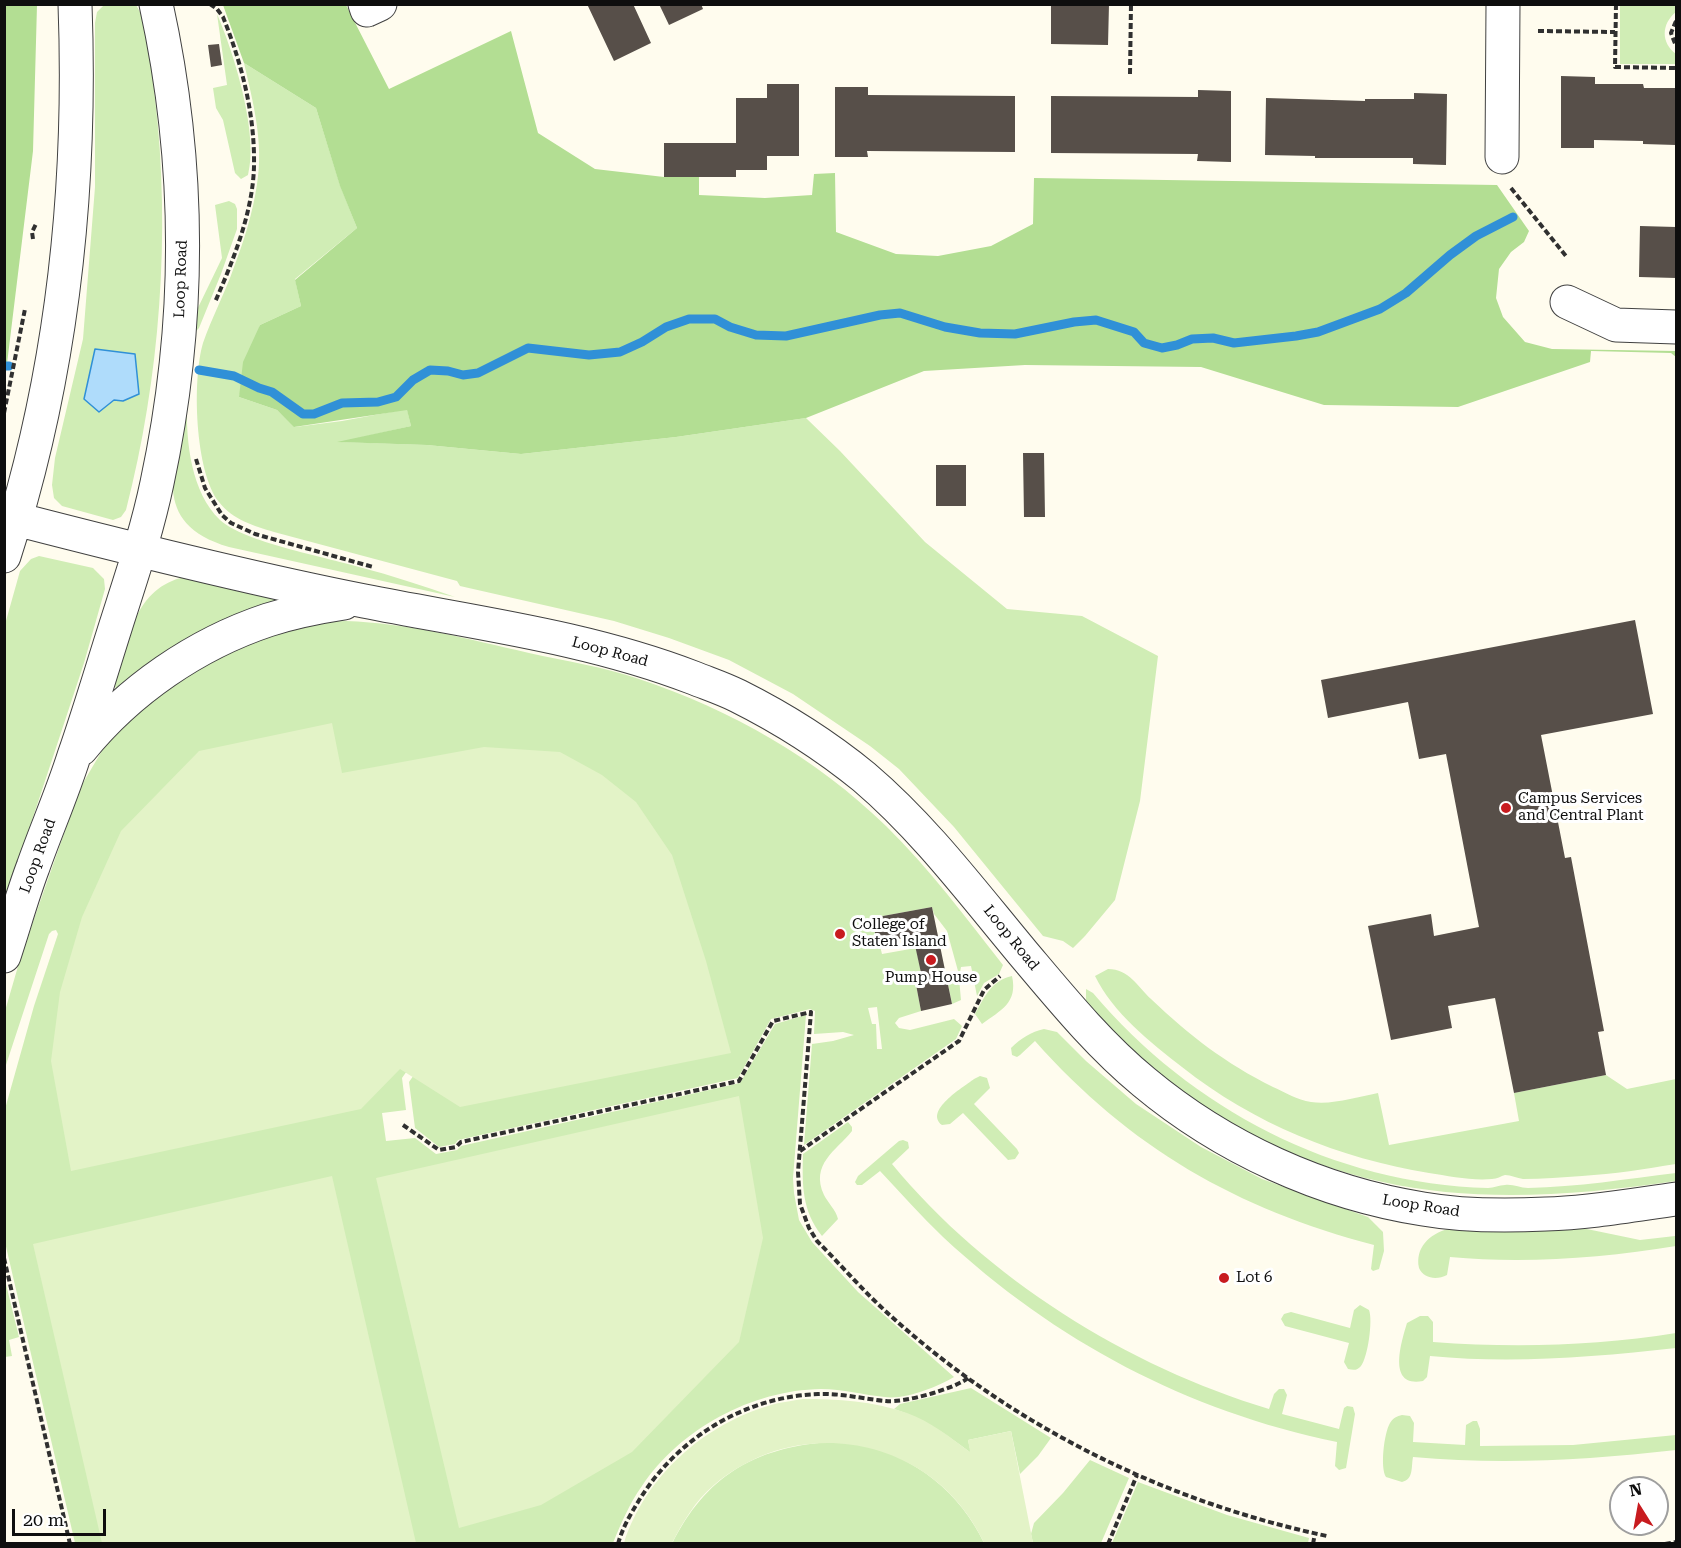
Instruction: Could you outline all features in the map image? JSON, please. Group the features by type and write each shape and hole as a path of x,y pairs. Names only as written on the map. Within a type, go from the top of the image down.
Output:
{"street":[{"path":"4,556 16,519 49,386 67,270 76,150 75,4"},
{"name":"Loop Road","path":"4,956 32,870 74,758 140,551 157,484 174,391 182,301 183,214 178,136 167,54 156,4"},
{"path":"1503,4 1503,169"},
{"path":"1567,302 1616,325 1677,327"},
{"name":"Loop Road","path":"16,519 140,551 359,600 575,641 661,665 734,693 793,725 864,777 909,820 961,877 1026,957 1100,1042 1144,1082 1192,1118 1240,1147 1304,1177 1358,1195 1403,1205 1428,1210 1483,1214 1579,1212 1677,1199"},
{"name":"Loop Road","path":"74,758 90,738 129,700 171,668 215,642 304,610 359,600"}],"path":[{"path":"210,4 223,18 246,85 252,122 254,167 249,201 239,238 213,307"},
{"path":"1130,74 1131,4"},
{"path":"1616,4 1615,67 1677,68"},
{"path":"1677,21 1671,33 1677,46"},
{"path":"1538,31 1615,32"},
{"path":"1503,169 1566,256"},
{"path":"35,248 32,232 37,222"},
{"path":"4,413 26,302"},
{"path":"195,450 205,488 222,515 231,523 255,534 376,568"},
{"path":"800,1152 959,1041 987,986 1006,972"},
{"path":"403,1125 439,1150 456,1147 461,1142 739,1082 772,1021 811,1012 798,1172 800,1204 809,1228 817,1241 880,1306 968,1378 1002,1402 1114,1465 1216,1506 1326,1536"},
{"path":"4,1258 70,1544"},
{"path":"618,1544 630,1515 650,1483 670,1460 694,1439 736,1413 768,1401 792,1396 820,1394 897,1401 952,1387 968,1378"},
{"path":"1108,1544 1137,1475"},
{"path":"1313,1544 1315,1533"},
{"path":"1665,1544 1677,1542"}],"green space":[{"path":"5,4 37,5 33,151 5,380"},
{"path":"104,5 136,5 143,17 155,98 162,201 159,306 147,409 126,510 121,517 113,520 62,506 54,498 52,485 55,458 83,339 95,187 95,23 97,12"},
{"path":"223,5 346,5 389,89 511,31 538,133 595,169 664,177 699,177 699,195 765,198 812,195 814,174 835,173 836,232 896,254 938,256 991,246 1033,224 1034,178 1497,185 1529,231 1524,242 1511,252 1499,269 1496,298 1503,317 1525,342 1552,349 1676,351 1676,357 1671,353 1591,351 1590,362 1458,407 1324,405 1201,367 1025,365 924,371 806,418 676,437 521,454 427,445 337,442 411,426 407,410 294,427 277,410 239,397 243,362 260,325 301,306 295,280 357,228 340,186 316,108 244,63"},
{"path":"1620,5 1676,5 1676,12 1665,28 1665,39 1676,54 1676,64 1620,64"},
{"path":"217,14 231,50 248,116 251,158 248,175 241,179 235,173 223,120 216,108 213,88 227,85"},
{"path":"244,63 316,108 340,185 357,228 295,279 301,306 260,325 239,397 277,410 295,427 407,409 411,426 341,442 427,445 521,454 676,437 806,418 925,542 1007,609 1082,616 1158,656 1140,801 1115,900 1073,948 1063,941 1043,936 954,827 899,769 870,746 793,694 729,660 614,621 460,586 457,581 274,532 244,522 219,502 211,488 200,448 197,379 203,343 241,247 251,216 257,184 258,138"},
{"path":"229,201 235,204 237,209 237,229 199,328 192,332 194,316 222,258 215,205"},
{"path":"187,404 189,450 197,481 210,509 231,528 266,542 383,574 455,597 229,547 203,537 187,523 177,508 173,490 177,449"},
{"path":"39,556 93,568 104,579 105,589 84,663 5,902 4,628 20,571 31,559"},
{"path":"185,577 273,596 276,602 116,690 114,682 129,633 144,604 168,583"},
{"path":"316,622 369,622 438,632 612,671 673,691 740,721 802,758 859,801 902,842 933,876 1003,965 999,974 984,983 977,996 971,966 961,967 959,978 961,1000 952,1004 946,974 958,971 947,931 934,914 932,907 872,918 882,954 916,948 921,973 914,974 921,1011 899,1018 895,1023 899,1028 910,1030 954,1019 962,1026 956,1039 804,1145 812,1044 854,1035 843,1032 814,1034 815,1011 810,1009 771,1019 738,1078 458,1140 455,1144 439,1147 415,1128 409,1082 416,1072 409,1068 402,1078 406,1110 382,1113 386,1141 415,1138 436,1154 457,1150 461,1146 740,1083 775,1024 806,1015 793,1178 799,1220 812,1242 858,1292 954,1377 921,1392 902,1397 829,1389 795,1391 744,1405 720,1416 676,1447 658,1466 633,1500 613,1543 75,1543 4,1238 5,1109 34,1006 58,934 56,930 49,934 5,1068 5,1011 21,956 80,788 103,749 122,724 197,660","holes":["877,1007 882,1049 877,1049 876,1024 872,1024 868,1008"]},
{"path":"332,723 342,773 484,747 560,752 602,775 636,802 672,855 706,961 731,1053 460,1107 400,1069 361,1109 71,1171 51,1061 60,992 82,917 121,831 199,751"},
{"path":"1108,969 1127,975 1180,1025 1209,1048 1256,1078 1291,1096 1311,1102 1328,1102 1378,1093 1389,1145 1519,1121 1514,1093 1606,1075 1627,1089 1676,1079 1676,1164 1594,1175 1523,1179 1505,1175 1494,1179 1477,1179 1396,1166 1330,1148 1268,1122 1238,1106 1145,1037 1112,1002 1095,976"},
{"path":"1012,976 1013,993 1010,999 1001,1010 982,1024 975,1014 986,995 994,985"},
{"path":"1086,989 1093,993 1132,1035 1174,1072 1220,1105 1270,1132 1321,1155 1375,1172 1431,1183 1488,1188 1503,1185 1528,1188 1565,1186 1676,1173 1676,1181 1565,1193 1512,1195 1459,1193 1407,1187 1355,1175 1303,1158 1238,1128 1158,1076 1160,1073 1154,1068 1150,1071 1086,1006"},
{"path":"1044,1029 1057,1032 1086,1061 1136,1104 1201,1147 1262,1179 1368,1217 1383,1232 1384,1251 1379,1269 1373,1271 1371,1269 1374,1245 1277,1213 1232,1193 1189,1170 1148,1143 1109,1113 1071,1079 1035,1041 1017,1057 1012,1055 1011,1048 1019,1041"},
{"path":"980,1076 987,1078 990,1088 974,1104 1017,1149 1019,1153 1015,1159 1008,1160 963,1113 950,1124 942,1125 938,1119 938,1113 947,1100"},
{"path":"739,1096 763,1238 739,1342 632,1452 541,1505 459,1528 376,1178"},
{"path":"848,1122 852,1131 822,1166 820,1175 824,1195 838,1219 822,1236 815,1227 807,1207 803,1187 803,1154"},
{"path":"903,1140 908,1142 909,1148 892,1164 930,1206 971,1245 1016,1281 1063,1314 1112,1343 1164,1369 1216,1391 1269,1409 1274,1394 1279,1389 1284,1389 1287,1395 1282,1414 1339,1429 1344,1408 1353,1407 1355,1414 1346,1468 1339,1470 1335,1466 1337,1442 1282,1429 1228,1412 1126,1367 1077,1339 1031,1309 986,1274 943,1237 880,1171 862,1185 857,1185 855,1182 858,1176"},
{"path":"332,1176 416,1543 102,1543 33,1244"},
{"path":"1582,1228 1640,1240 1675,1236 1676,1246 1563,1259 1506,1260 1450,1257 1447,1275 1439,1278 1427,1276 1419,1268 1421,1248 1429,1238 1448,1229"},
{"path":"4,1276 19,1337 9,1340 12,1356 5,1357"},
{"path":"1360,1305 1369,1310 1370,1330 1364,1361 1355,1370 1348,1369 1344,1362 1349,1343 1285,1326 1281,1319 1284,1314 1291,1312 1350,1328 1354,1310"},
{"path":"1420,1316 1428,1316 1433,1322 1433,1342 1555,1345 1616,1341 1676,1333 1676,1348 1523,1359 1430,1356 1427,1377 1423,1381 1412,1381 1404,1378 1401,1371 1400,1352 1407,1323"},
{"path":"971,1388 1051,1438 1038,1456 1020,1474 1011,1431 968,1440 971,1453 925,1422 894,1409 900,1404"},
{"path":"803,1399 855,1402 907,1413 932,1425 970,1452 968,1440 1011,1431 1033,1543 984,1543 962,1508 934,1480 901,1459 864,1447 825,1443 787,1448 749,1462 707,1491 690,1512 672,1543 624,1543 646,1496 680,1456 723,1425 746,1414 775,1404"},
{"path":"1402,1415 1410,1416 1414,1423 1413,1442 1465,1445 1466,1425 1477,1421 1480,1429 1480,1446 1573,1445 1676,1435 1676,1450 1512,1461 1413,1457 1410,1475 1402,1482 1386,1477 1383,1459 1390,1423"},
{"path":"828,1442 857,1444 881,1450 918,1468 949,1493 963,1509 984,1543 672,1544 685,1520 700,1500 717,1483 735,1470 777,1451"},
{"path":"1090,1460 1129,1478 1101,1543 1033,1543 1031,1534 1034,1523"},
{"path":"1138,1482 1227,1515 1309,1538 1308,1543 1112,1543"}],"water":[{"path":"95,349 135,354 139,394 123,401 114,400 99,412 84,399"}],"building":[{"path":"587,4 633,4 651,43 614,61"},
{"path":"659,4 701,4 703,9 669,25"},
{"path":"1051,4 1109,4 1108,45 1051,44"},
{"path":"219,44 222,65 211,67 208,45"},
{"path":"1561,76 1595,77 1595,84 1643,84 1644,88 1676,88 1676,145 1643,144 1643,141 1594,140 1594,148 1561,148"},
{"path":"767,84 799,84 799,156 767,156 767,170 736,170 736,177 664,177 664,143 736,143 736,98 767,98"},
{"path":"835,87 868,87 868,95 1015,96 1015,152 867,151 868,157 835,157"},
{"path":"1198,90 1231,91 1231,162 1197,161 1198,154 1051,153 1051,96 1198,97"},
{"path":"1414,93 1447,94 1446,165 1413,164 1413,158 1315,158 1315,156 1265,155 1266,98 1365,101 1365,99 1414,99"},
{"path":"1640,226 1676,227 1676,278 1639,277"},
{"path":"1023,453 1044,453 1045,517 1024,517"},
{"path":"936,465 966,465 966,506 936,506"},
{"name":"Campus Services and Central Plant","path":"1635,620 1653,714 1541,735 1565,858 1571,857 1604,1031 1598,1032 1606,1075 1514,1093 1495,998 1448,1006 1452,1028 1391,1040 1368,926 1431,914 1434,936 1479,927 1446,754 1419,759 1408,702 1328,718 1321,680"},
{"name":"Pump House","path":"932,907 952,1004 921,1011 914,974 921,973 913,936 877,943 872,918"}],"waterway":[{"path":"199,370 234,376 272,392 303,414 314,414 342,403 378,402 396,397 413,380 430,370 463,375 478,373 528,348 589,355 620,352 666,327 689,319 715,319 730,327 756,335 786,336 880,315 900,313 945,327 980,333 1015,334 1096,320 1134,332 1144,343 1162,348 1192,339 1213,338 1234,343 1296,336 1318,332 1380,309 1406,293 1476,236 1513,217"},
{"path":"4,366 9,366"}],"place":[{"name":"Campus Services and Central Plant","path":"1506,808"},
{"name":"College of Staten Island","path":"840,934"},
{"name":"Pump House","path":"931,960"},
{"name":"Lot 6","path":"1224,1278"}]}
